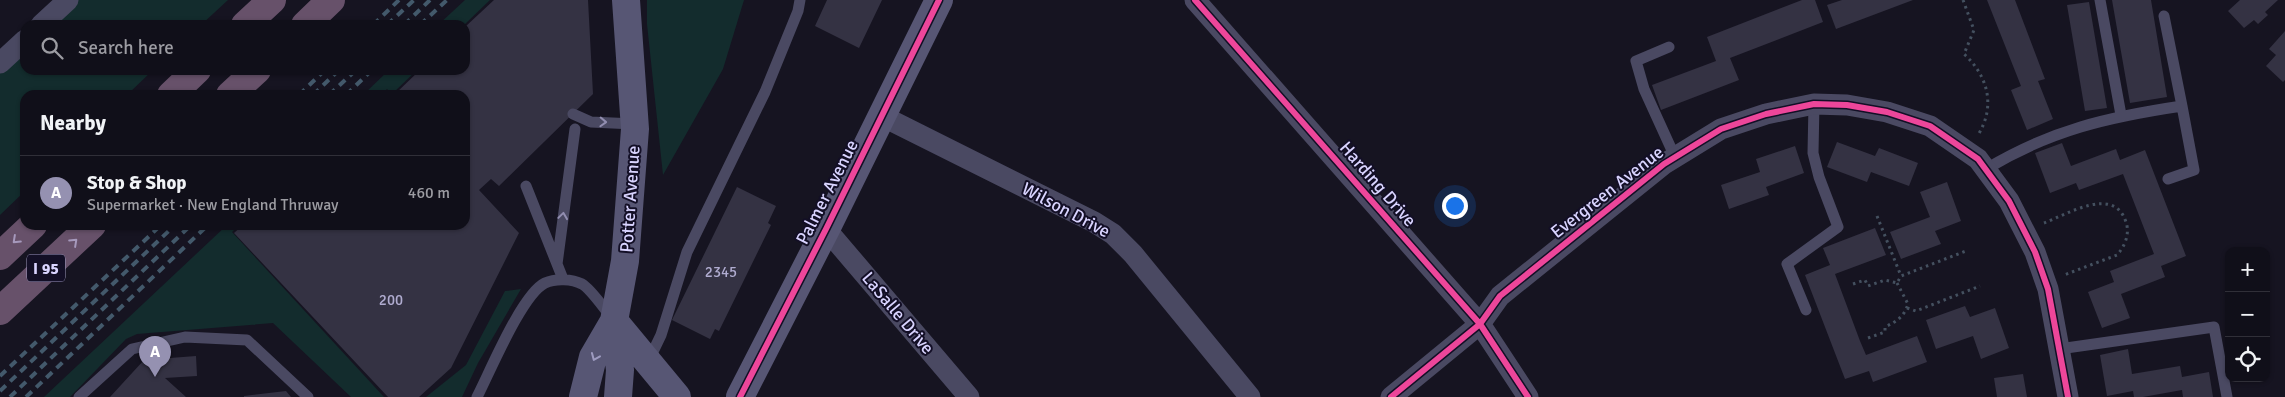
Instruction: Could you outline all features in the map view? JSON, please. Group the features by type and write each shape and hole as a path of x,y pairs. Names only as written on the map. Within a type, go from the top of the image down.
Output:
{"highway":[{"path":"250,20 272,0"},
{"path":"309,20 331,0"},
{"path":"176,90 192,75"},
{"path":"235,90 252,75"},
{"name":"I 95","path":"0,256 28,230"},
{"name":"I 95","path":"0,312 87,230"}],"street":[{"path":"46,20 68,0"},
{"name":"Potter Avenue","path":"618,397 620,370 614,321 626,261 635,124 626,0"},
{"name":"Palmer Avenue","path":"740,397 826,229 939,0"},
{"name":"Harding Drive","path":"1195,0 1480,324 1528,397"},
{"path":"0,62 20,44"},
{"name":"Evergreen Avenue","path":"1391,397 1480,324 1500,296 1675,157 1721,129 1766,114 1814,104 1847,105 1887,112 1930,126 1978,159 2009,201 2035,252 2048,289 2068,397"},
{"name":"Wilson Drive","path":"882,116 1094,222 1113,234 1133,254 1250,397"},
{"name":"LaSalle Drive","path":"826,229 969,397"},
{"path":"583,397 594,357 614,321 677,397"}],"lane":[{"path":"648,363 661,335 687,252 766,92 798,10 800,0"},
{"path":"2100,0 2120,115"},
{"path":"2164,16 2194,170 2168,179"},
{"path":"1669,47 1636,61 1644,89 1675,157"},
{"path":"1806,310 1787,264 1838,227 1819,177 1813,153 1814,104"},
{"path":"1986,169 2013,153 2062,132 2120,115 2182,106"},
{"path":"573,114 591,122 635,124"},
{"path":"557,264 575,129"},
{"path":"526,186 564,279"},
{"path":"477,397 531,295 545,283 564,279 583,284 614,321"},
{"path":"2058,342 2214,327 2227,397"},
{"path":"80,397 132,349 185,337 247,340 308,397"}],"path":[{"path":"1963,0 1974,30 1964,54 1977,66 1984,80 1988,96 1984,124 1978,135"},
{"path":"2044,223 2095,203 2105,202 2118,209 2127,224 2127,237 2117,255 2064,275"},
{"path":"1877,216 1901,276"},
{"path":"1897,283 1901,276 1966,251"},
{"path":"1853,284 1865,280 1868,286 1885,280 1897,283 1908,304 1898,321 1885,327 1885,332 1868,338"},
{"path":"1907,308 1916,311 1980,286"}],"green space":[{"path":"74,0 228,0 206,20 52,20"},
{"path":"465,0 490,0 469,20 443,20"},
{"path":"647,0 744,0 723,69 663,175 647,24"},
{"path":"20,51 20,75 148,75 132,90 20,90 20,196 0,215 0,69"},
{"path":"384,75 412,75 396,90 368,90"},
{"path":"222,230 234,230 232,232 384,397 351,397 273,323 137,334 126,339 70,397 44,397"},
{"path":"521,289 478,363 462,397 426,397 466,365 505,291"}],"building":[{"path":"494,0 588,0 593,94 499,186 491,179 479,190 519,233 451,368 419,397 388,397 234,233 237,230 470,230 470,90 399,90 415,75 470,75 470,22"},
{"path":"827,0 882,0 859,48 815,26"},
{"path":"1802,0 1815,0 1823,22 1730,58 1739,80 1661,110 1652,85 1716,61 1707,37"},
{"path":"1842,0 1913,0 1836,29 1827,5"},
{"path":"1987,0 2015,0 2045,79 2038,81 2053,119 2027,130 2011,90 2021,86"},
{"path":"2112,0 2151,0 2167,97 2130,103"},
{"path":"2240,0 2278,0 2265,12 2268,15 2258,24 2254,20 2244,28 2228,11"},
{"path":"2089,2 2107,108 2085,111 2067,5"},
{"path":"2285,31 2285,80 2283,82 2266,66 2276,55 2269,49"},
{"path":"1837,142 1875,156 1879,148 1918,163 1909,186 1871,172 1867,182 1827,167"},
{"path":"2062,143 2071,166 2116,149 2120,160 2145,150 2186,256 2161,266 2165,277 2121,294 2130,318 2102,328 2088,292 2114,282 2110,271 2154,254 2123,174 2079,190 2076,183 2050,193 2035,153"},
{"path":"1795,146 1804,173 1766,187 1769,195 1729,209 1721,185 1760,172 1756,159"},
{"path":"1947,182 1961,221 1935,231 1941,244 1901,259 1890,232 1930,217 1920,192"},
{"path":"737,187 776,206 768,223 771,225 719,331 715,329 710,339 672,320"},
{"path":"1875,228 1886,255 1835,274 1860,341 1866,355 1917,336 1927,362 1873,382 1869,371 1845,379 1805,275 1830,265 1823,248"},
{"path":"1965,306 1970,317 1995,308 2009,348 1981,359 1973,336 1936,349 1926,320"},
{"path":"2128,349 2132,374 2180,366 2182,377 2209,372 2213,397 2183,397 2182,390 2143,397 2134,397 2133,391 2107,396 2100,355"},
{"path":"196,356 197,376 165,378 186,397 110,397 144,360"},
{"path":"2023,374 2027,397 1997,397 1994,378"},
{"path":"286,391 291,397 244,397 244,396"}],"railway":[{"path":"378,20 399,0"},
{"path":"392,20 414,0"},
{"path":"409,20 430,0"},
{"path":"425,20 447,0"},
{"path":"304,90 320,75"},
{"path":"318,90 334,75"},
{"path":"334,90 351,75"},
{"path":"351,90 367,75"},
{"path":"0,376 156,230"},
{"path":"0,391 170,230"},
{"path":"10,397 186,230"},
{"path":"26,397 203,230"}],"cycle path":[{"path":"740,397 826,229 939,0"},
{"path":"1195,0 1480,324 1528,397"},
{"path":"1391,397 1480,324 1500,296 1664,164 1721,129 1766,114 1814,104 1847,105 1887,112 1930,126 1978,159 2009,201 2035,252 2048,289 2068,397"}],"place":[{"name":"Stop & Shop","path":"155,377"}]}
